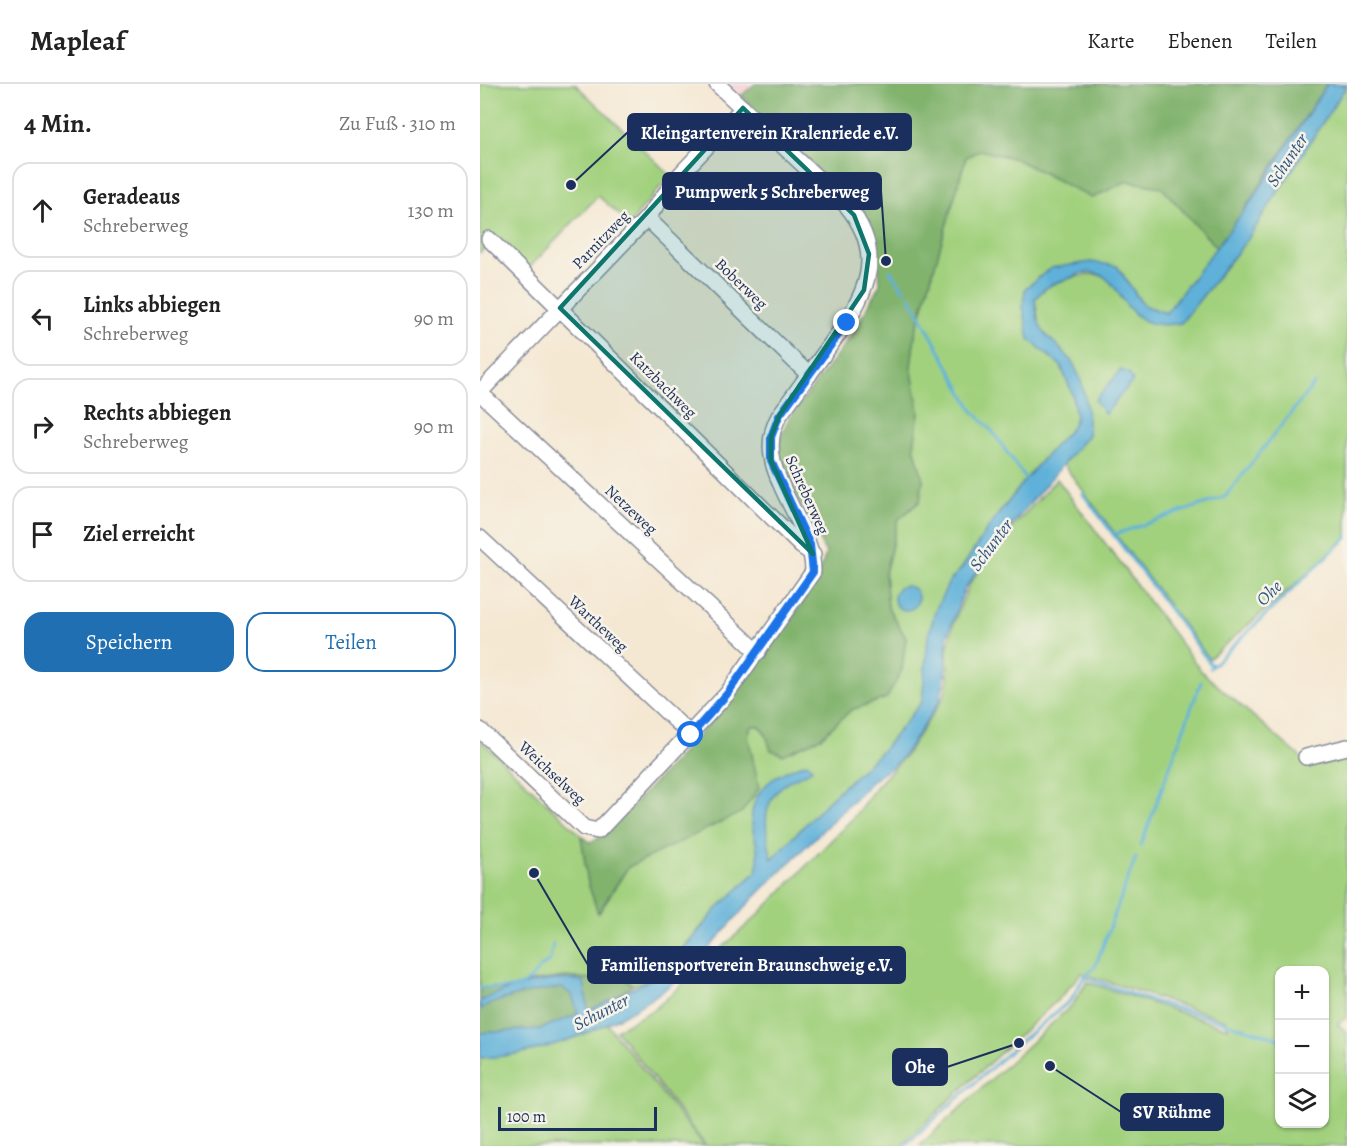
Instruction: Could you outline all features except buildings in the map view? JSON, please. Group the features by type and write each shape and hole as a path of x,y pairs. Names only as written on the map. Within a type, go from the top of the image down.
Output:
{"street":[{"name":"Schreberweg","path":"603,828 727,694 813,572 813,554 771,461 770,448 773,429 779,416 856,309 870,266 865,235 847,206 717,84"},
{"name":"Parnitzweg","path":"480,393 647,218 678,177 743,108"},
{"name":"Boberweg","path":"647,218 809,375"},
{"name":"Katzbachweg","path":"489,239 792,538 813,554"},
{"name":"Netzeweg","path":"480,393 758,652"},
{"name":"Wartheweg","path":"480,538 691,735"},
{"name":"Weichselweg","path":"480,730 584,828 594,832 603,828"},
{"path":"1306,757 1347,747"}],"highlighted area":[{"path":"743,108 854,215 869,254 864,290 779,416 771,437 771,461 813,554 560,308"}],"shaded area":[{"path":"729,84 755,84 741,96"}],"green space":[{"path":"480,84 575,84 670,175 630,224 598,196 528,269 495,238 480,253"},
{"path":"755,84 1327,84 1218,249 1161,187 1127,181 1092,198 1016,159 980,150 966,157 915,334 911,366 919,412 914,447 923,479 920,501 898,520 885,573 888,608 906,638 902,670 887,698 851,710 820,738 783,755 771,750 766,735 759,726 751,726 748,736 759,788 742,812 628,867 598,913 588,883 581,835 590,842 603,836 693,741 736,692 799,608 822,566 826,553 779,465 779,441 788,420 852,335 880,284 879,269 866,223 843,195 741,96"},
{"path":"1347,85 1347,539 1209,659 1063,464 1088,435 1070,359 1040,329 1035,299 1055,283 1095,274 1107,278 1117,289 1121,298 1181,323 1247,240"},
{"path":"980,150 1016,159 1092,198 1127,181 1162,187 1218,249 1166,313 1143,305 1117,266 1086,264 1065,266 1037,278 1029,339 1061,366 1072,393 1076,417 1072,427 1034,469 993,521 962,568 949,582 925,678 922,702 883,750 831,798 772,859 717,909 656,978 633,985 609,969 594,980 551,979 480,998 480,740 581,835 588,883 599,913 628,867 669,846 751,754 748,736 751,726 759,726 766,735 771,750 820,738 851,710 887,698 906,638 888,608 885,573 898,520 920,501 923,479 914,447 919,412 911,366 915,334 966,157"},
{"path":"1057,479 1202,672 1311,766 1347,751 1347,1017 1338,1024 1347,1033 1347,1146 919,1146 1073,1004 1087,982 1228,1028 1226,1020 1081,973 1064,994 900,1146 706,1146 616,1030 655,1009 760,913 852,819 877,786 905,756 944,697 948,677 947,649 954,622 970,583 1008,532"},
{"path":"609,969 633,985 606,1003 540,1029 480,1033 480,988 494,987 503,990 530,982 564,977 594,979"},
{"path":"607,1024 704,1146 480,1146 480,1058 534,1049"}],"water":[{"name":"Schunter","path":"1327,84 1347,85 1247,240 1181,323 1159,325 1143,320 1132,311 1108,279 1097,273 1082,273 1055,283 1042,291 1035,299 1041,328 1069,358 1082,384 1088,416 1088,435 993,547 964,590 947,637 945,676 940,701 904,755 892,767 873,780 751,901 694,964 665,989 641,1005 590,1032 535,1050 480,1058 480,1033 540,1029 578,1014 572,995 562,988 520,995 480,1009 480,1001 504,991 544,981 584,981 588,1011 656,978 658,967 654,958 644,956 619,959 619,946 635,944 649,946 678,956 717,909 756,872 758,851 752,817 758,795 765,786 795,767 807,763 812,768 779,789 768,807 766,827 772,859 831,798 883,750 922,702 928,636 936,609 949,582 962,568 993,521 1034,469 1072,427 1076,417 1072,393 1061,366 1029,339 1023,306 1025,289 1051,268 1091,262 1117,266 1143,305 1166,313 1253,199"},
{"path":"1121,370 1129,373 1133,381 1105,414 1095,400"},
{"path":"906,586 915,589 918,598 915,607 906,610 897,607 894,598 897,589"}],"waterway":[{"path":"890,271 905,291"},
{"path":"910,297 973,411 992,431 1028,482"},
{"path":"1113,535 1225,497 1314,384"},
{"path":"1083,494 1212,666"},
{"name":"Ohe","path":"1210,668 1347,537"},
{"name":"Ohe","path":"1141,845 1201,682"},
{"name":"Ohe","path":"904,1146 1019,1043 1071,1000 1084,977 1095,967 1136,857"},
{"path":"540,968 550,960 553,944"},
{"path":"480,988 518,986 531,979 537,971"},
{"path":"1084,977 1140,997 1275,1038"}],"place":[{"name":"Kleingartenverein Kralenriede e.V.","path":"571,185"},
{"name":"Pumpwerk 5 Schreberweg","path":"886,261"},
{"name":"Familiensportverein Braunschweig e.V.","path":"534,873"},
{"name":"Ohe","path":"1019,1043"},
{"name":"SV Rühme","path":"1050,1066"}],"route":[{"path":"691,735 727,694 813,572 813,559 806,533 771,461 771,437 779,416 847,323"}]}
